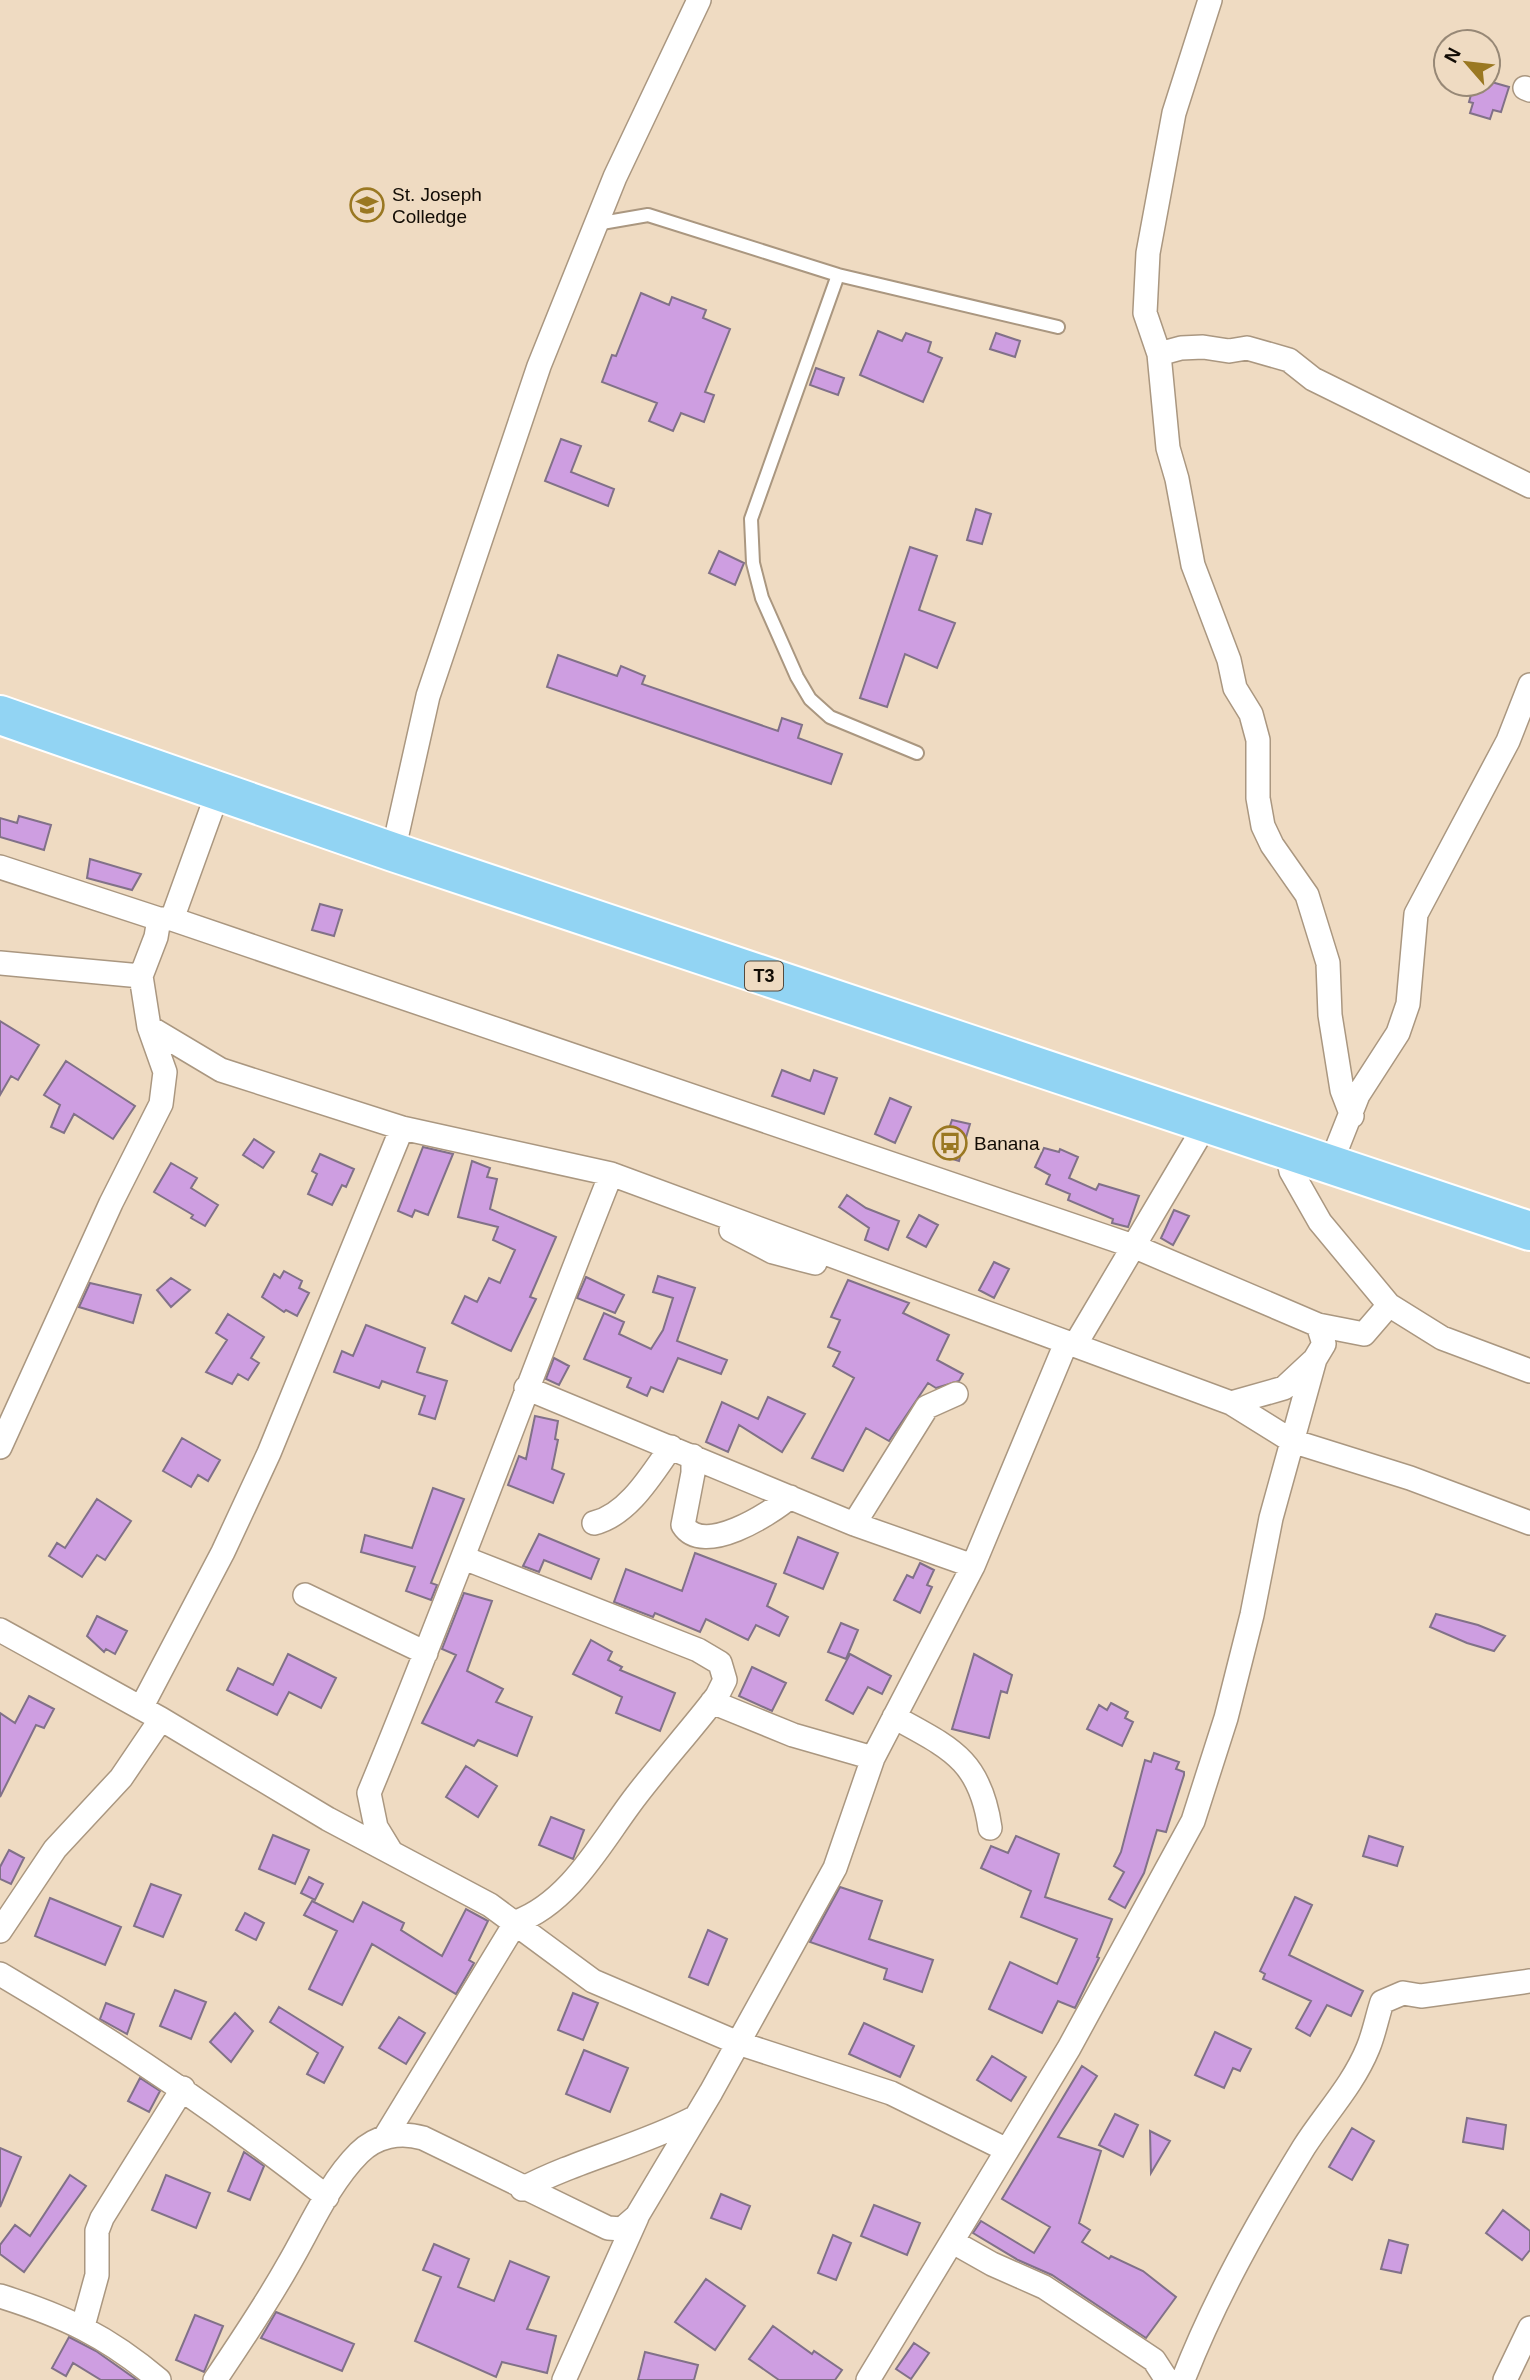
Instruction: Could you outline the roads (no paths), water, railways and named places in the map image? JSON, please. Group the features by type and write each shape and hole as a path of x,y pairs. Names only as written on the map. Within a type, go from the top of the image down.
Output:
{"highway":[{"name":"T3","path":"0,715 219,789 393,852 1530,1231"}],"street":[{"path":"393,852 428,696 539,366 596,224 699,0"},
{"path":"1210,0 1174,113 1148,253 1145,313 1159,354 1168,448 1177,479 1193,565 1229,660 1236,688 1251,714 1258,740 1258,798 1263,826 1272,845 1307,895 1328,963 1330,1015 1342,1090 1352,1116"},
{"path":"1159,354 1181,348 1203,347 1229,351 1247,348 1289,360 1313,379 1530,486"},
{"path":"1331,1163 1352,1116 1358,1095 1398,1033 1408,1004 1416,914 1508,741 1530,685"},
{"path":"0,1447 111,1203 161,1104 165,1072 149,1027 141,976 219,789"},
{"path":"0,867 166,919 1133,1246 1318,1325 1364,1334 1389,1305"},
{"path":"0,963 141,976"},
{"path":"149,1027 221,1070 402,1128 611,1174 1231,1403 1292,1441 1410,1478 1530,1523"},
{"path":"564,2380 637,2216 738,2043 835,1868 873,1758 973,1566 1071,1344 1206,1124"},
{"path":"141,1708 223,1552 263,1465 402,1128"},
{"path":"1286,1148 1291,1171 1320,1222 1389,1305 1442,1338 1530,1371"},
{"path":"328,1819 353,1809 369,1793 464,1558 526,1388 611,1174"},
{"path":"868,2380 915,2298 953,2242 1069,2048 1193,1821 1226,1718 1252,1615 1271,1518 1292,1441 1315,1359 1324,1344 1318,1325"},
{"path":"1231,1403 1284,1388 1315,1359"},
{"path":"526,1388 854,1524 973,1566"},
{"path":"854,1524 927,1407 956,1394"},
{"path":"594,1523 603,1521 622,1507 671,1447"},
{"path":"693,1456 693,1473 683,1525 688,1531 724,1536 790,1497"},
{"path":"385,2137 516,1922 530,1917 574,1881 634,1798 712,1702 724,1680 720,1663 698,1650 464,1558"},
{"path":"305,1595 426,1653"},
{"path":"0,1630 161,1719 328,1819 390,1850 516,1922 593,1981 738,2043 891,2093 1007,2150"},
{"path":"712,1702 793,1735 873,1758"},
{"path":"894,1717 965,1762 977,1778 987,1806 990,1828"},
{"path":"0,1931 7,1902 121,1777 161,1719"},
{"path":"369,1793 376,1827 390,1850"},
{"path":"0,1974 102,2034 183,2088 327,2197"},
{"path":"1183,2380 1206,2322 1238,2259 1304,2146 1350,2083 1368,2048 1382,2002 1403,1993 1421,1996 1530,1981"},
{"path":"83,2326 97,2275 97,2231 183,2088"},
{"path":"522,2189 584,2161 646,2141 695,2117"},
{"path":"215,2380 285,2271 327,2197 359,2153 385,2137 408,2134 423,2138 522,2189 608,2228 622,2229 637,2216"},
{"path":"953,2242 1002,2269 1044,2287 1154,2360 1167,2380"},
{"path":"0,2296 54,2313 83,2326 106,2339 159,2380"},
{"path":"1505,2380 1530,2329"}],"lane":[{"path":"596,224 648,215 838,275 1058,327"},
{"path":"838,275 751,519 753,563 762,598 797,677 810,699 830,717 916,753"}],"place":[{"name":"St. Joseph Colledge","path":"367,205"},
{"name":"Banana","path":"950,1143"}]}
